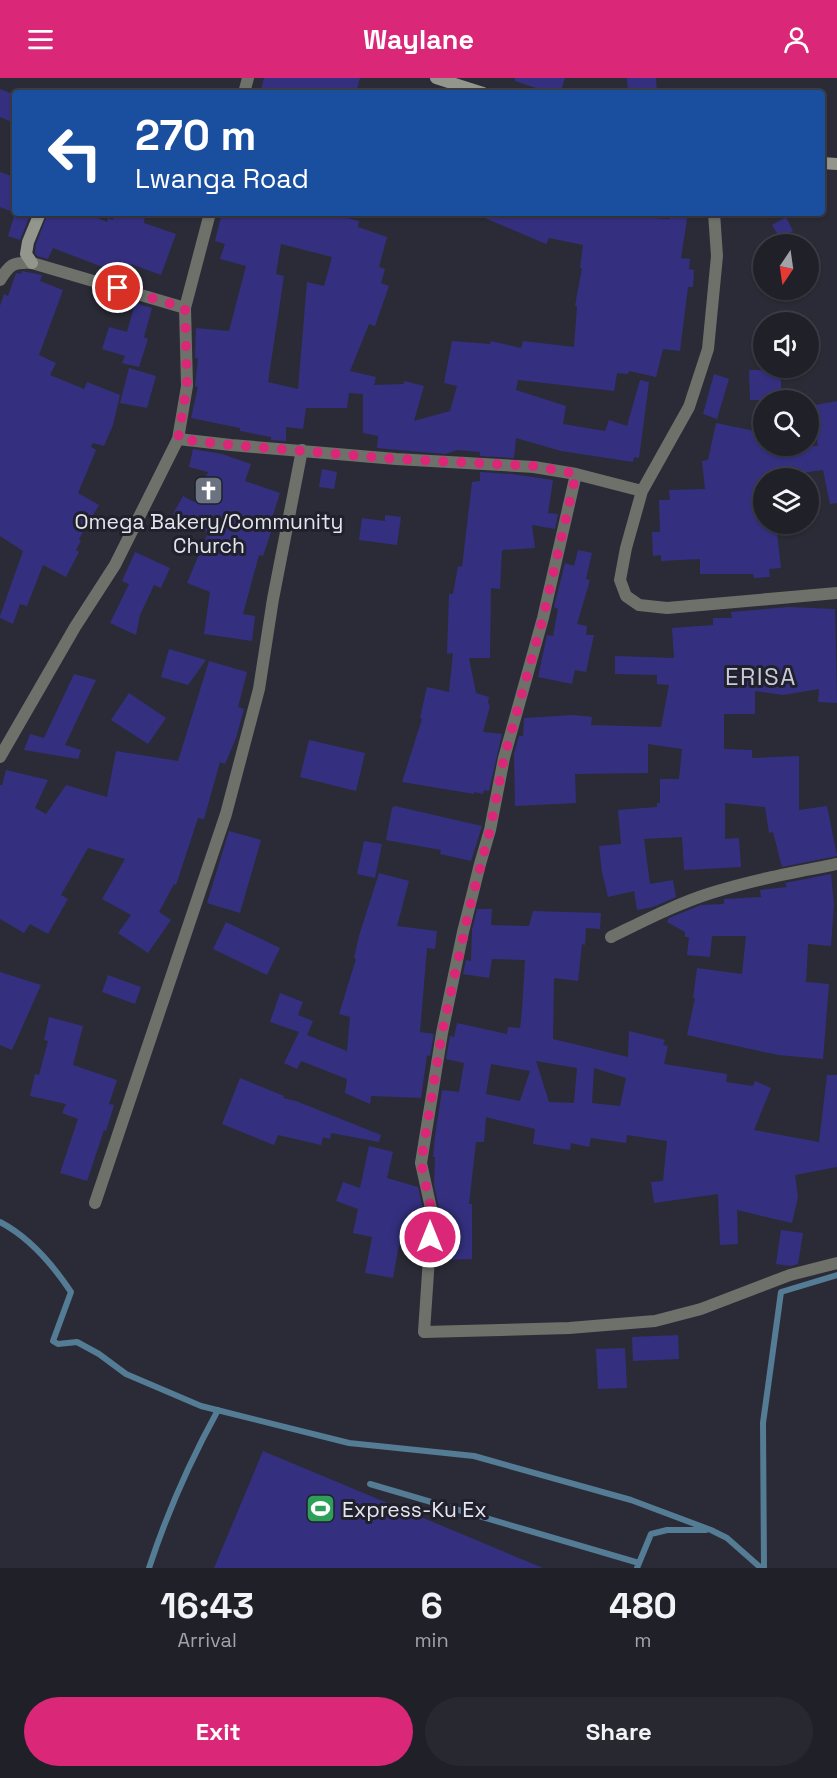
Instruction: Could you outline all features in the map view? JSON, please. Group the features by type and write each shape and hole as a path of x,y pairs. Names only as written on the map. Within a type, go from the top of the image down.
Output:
{"street":[{"path":"436,78 474,90"},
{"path":"32,263 26,254 28,242 39,216"},
{"path":"0,757 75,627 115,565 178,439 187,386 185,308 209,216"},
{"path":"714,216 717,256 708,349 688,407 642,491 626,548 620,580 626,596 639,605 667,608 837,593"},
{"path":"0,280 8,267 18,262 32,263 185,308"},
{"path":"178,439 396,459 534,466 642,491"},
{"path":"95,1203 226,814 259,689 273,599 302,450"},
{"path":"576,474 543,618 504,758 490,830 469,910 442,1033 421,1163 432,1213 424,1332 569,1329 655,1322 701,1309 790,1275 837,1263"},
{"path":"611,938 669,909 711,893 837,864"}],"building":[{"path":"264,78 360,78 357,90 261,90"},
{"path":"515,78 565,78 561,90 542,90 515,81"},
{"path":"627,78 656,78 657,90 628,90"},
{"path":"0,89 12,94 12,122 0,117"},
{"path":"0,172 12,176 12,212 0,207"},
{"path":"14,216 30,216 20,240 8,236"},
{"path":"47,216 93,216 107,222 108,218 113,220 114,216 145,216 144,223 176,234 161,275 131,264 126,276 53,248 48,259 37,256 36,244"},
{"path":"221,216 340,216 359,221 358,227 387,237 379,267 385,269 381,283 389,286 375,326 369,324 350,371 376,377 374,385 404,384 404,381 424,386 414,421 450,411 457,386 444,383 452,341 490,344 491,341 521,348 523,341 574,347 577,306 575,306 582,268 580,268 583,245 549,238 546,244 480,216 640,216 669,219 670,216 688,216 681,258 690,259 689,269 694,270 693,287 688,287 680,351 663,349 656,377 629,371 628,374 617,373 614,391 518,380 516,390 566,406 563,424 605,431 609,420 627,426 640,380 649,382 639,458 634,457 633,462 561,451 516,438 514,458 480,456 480,452 457,450 445,454 377,448 378,436 363,433 363,394 349,393 347,408 306,408 303,429 286,427 286,441 271,440 271,437 240,431 240,428 191,418 198,387 195,386 198,358 195,358 196,328 229,331 246,266 220,259 225,244 215,241","holes":["281,244 332,257 324,286 307,282 298,389 268,382 284,276 276,274"]},
{"path":"786,217 793,231 787,234 778,234 772,225"},
{"path":"22,271 42,275 40,281 63,290 39,355 56,363 50,375 84,389 87,382 120,395 113,425 104,446 93,443 91,447 96,450 78,493 99,505 79,539 81,540 76,550 79,552 66,577 43,565 27,606 20,604 13,624 0,616 23,551 0,536 0,306 4,294 8,296 16,273 21,274"},
{"path":"135,303 152,308 144,337 148,339 139,367 122,363 125,356 102,349 109,327 127,332"},
{"path":"129,368 156,376 147,408 120,403"},
{"path":"749,370 753,370 753,378 781,378 781,390 753,390 753,400 750,400"},
{"path":"714,374 729,379 717,419 703,414"},
{"path":"837,401 837,503 830,504 823,470 819,471 819,468 753,468 753,534 777,534 781,568 769,569 770,577 754,578 753,574 700,574 700,559 661,561 661,555 653,556 652,532 660,532 659,500 670,500 669,490 705,489 702,461 708,460 716,423 753,431 753,456 819,456 819,404"},
{"path":"193,449 222,454 251,464 245,481 280,493 268,531 271,532 263,556 259,555 243,614 255,616 252,641 204,634 210,592 187,583 208,533 173,514 183,496 194,502 208,472 189,467"},
{"path":"322,469 337,472 334,489 319,487"},
{"path":"480,472 553,480 548,513 558,514 555,529 532,525 535,548 502,550 500,589 491,588 490,658 469,658 476,693 489,697 490,706 483,732 502,734 489,791 484,790 483,794 474,792 474,794 402,782 422,719 420,718 427,687 449,692 453,653 447,654 449,594 453,594 458,566 462,567 472,482 480,481"},
{"path":"385,515 401,517 397,545 359,540 362,518 385,521"},
{"path":"578,550 592,553 586,579 590,580 577,624 587,626 586,635 594,635 586,672 575,670 572,684 538,677 547,635 553,636 558,609 554,607 565,563 574,566"},
{"path":"135,552 170,568 161,588 154,585 140,615 136,635 110,623 129,584 122,581"},
{"path":"789,607 835,609 837,703 818,702 819,689 783,695 755,691 755,714 724,714 724,749 752,750 752,758 799,756 799,810 827,806 837,856 782,867 773,832 769,833 765,807 725,803 725,839 739,838 741,867 684,870 682,837 644,839 650,884 673,880 676,897 653,907 637,910 634,891 608,897 599,846 621,844 618,810 657,807 657,803 660,803 660,779 679,779 682,749 648,744 648,773 575,774 576,803 515,806 514,754 519,736 523,736 524,718 574,715 592,717 591,725 661,727 669,685 657,684 657,675 615,674 615,656 674,658 672,628 713,625 713,618 732,618 731,612"},
{"path":"169,649 206,660 188,685 161,677"},
{"path":"209,661 247,672 238,707 244,709 236,738 225,764 220,762 204,819 198,818 176,885 174,884 159,912 171,920 148,953 118,933 131,915 102,899 125,859 88,848 61,895 68,899 48,934 30,924 24,933 0,919 0,785 2,785 6,770 48,780 35,808 46,814 66,785 107,797 116,751 178,761"},
{"path":"74,674 96,680 65,745 81,750 78,759 24,750 30,734 44,738"},
{"path":"129,693 166,718 148,744 111,720"},
{"path":"309,740 365,753 356,791 300,777"},
{"path":"395,806 482,826 471,861 440,854 441,850 386,840 392,808"},
{"path":"229,831 261,840 240,913 207,903"},
{"path":"364,841 382,844 375,878 357,874"},
{"path":"379,873 409,881 397,926 437,931 435,949 427,948 420,1032 434,1034 430,1056 427,1055 421,1098 371,1096 370,1104 345,1093 347,1079 301,1061 297,1069 284,1063 299,1032 270,1022 280,993 303,1002 298,1015 313,1021 307,1035 347,1051 350,1017 339,1014 356,959 354,958 359,936"},
{"path":"831,874 834,905 831,946 808,944 806,982 829,984 823,1059 778,1055 687,1035 695,998 693,998 697,968 742,974 746,936 712,936 710,957 687,955 689,937 685,937 685,932 667,922 669,918 701,905 724,904 724,899 761,897 760,890 787,887 785,883"},
{"path":"477,909 492,909 491,925 529,926 533,911 601,913 600,929 586,928 578,981 554,978 553,1039 628,1057 629,1031 665,1040 663,1045 668,1046 664,1064 727,1074 726,1082 753,1086 755,1081 771,1088 754,1130 819,1142 827,1075 837,1075 837,1167 795,1175 798,1197 792,1223 737,1210 738,1244 720,1245 718,1194 654,1203 651,1182 663,1181 667,1141 627,1135 626,1143 591,1138 589,1147 571,1143 570,1150 533,1144 535,1129 486,1117 484,1142 476,1142 469,1204 472,1204 472,1259 437,1260 440,1213 434,1185 435,1136 442,1090 459,1092 464,1063 446,1059 450,1036 454,1037 457,1023 507,1034 508,1027 520,1028 522,1010 525,960 492,959 489,978 463,974 466,960 471,961 472,930","holes":["536,1061 577,1068 574,1103 549,1102","491,1064 530,1071 520,1101 486,1094","594,1068 626,1078 620,1106 592,1103"]},
{"path":"226,922 280,948 267,975 213,949"},
{"path":"0,972 41,985 12,1050 0,1045"},
{"path":"108,975 141,987 135,1004 102,992"},
{"path":"49,1017 83,1026 73,1065 117,1080 109,1104 114,1105 87,1181 60,1173 78,1119 62,1113 66,1104 30,1096 35,1074 39,1075 48,1041 44,1040"},
{"path":"240,1078 284,1096 283,1098 381,1135 379,1142 331,1133 330,1139 323,1137 321,1145 278,1135 274,1145 222,1124"},
{"path":"369,1146 393,1152 387,1178 418,1187 424,1214 421,1247 399,1245 393,1278 365,1273 372,1237 353,1233 358,1209 336,1201 343,1182 360,1188"},
{"path":"781,1230 803,1233 798,1264 791,1266 776,1264"},
{"path":"678,1335 679,1359 633,1361 632,1337"},
{"path":"625,1348 627,1388 598,1389 596,1349"},
{"name":"Express-Ku Ex","path":"263,1451 543,1568 214,1568"}],"waterway":[{"path":"0,1222 21,1235 40,1252 71,1292 53,1341 58,1344 77,1342 99,1354 126,1374 201,1406 349,1443 474,1456 631,1500 727,1538 761,1568"},
{"path":"764,1568 763,1423 781,1292 837,1275"},
{"path":"149,1568 180,1488 218,1410"},
{"path":"370,1484 639,1563"},
{"path":"637,1568 651,1534 667,1530 706,1530"}],"place":[{"name":"Omega Bakery/Community Church","path":"209,490"},
{"name":"Express-Ku Ex","path":"321,1509"}],"district":[{"name":"ERISA","path":"761,676"}],"route":[{"path":"118,288 185,308 187,386 178,439 396,459 534,466 576,474 543,618 504,758 490,830 469,910 442,1033 421,1163 432,1213 430,1237"}]}
